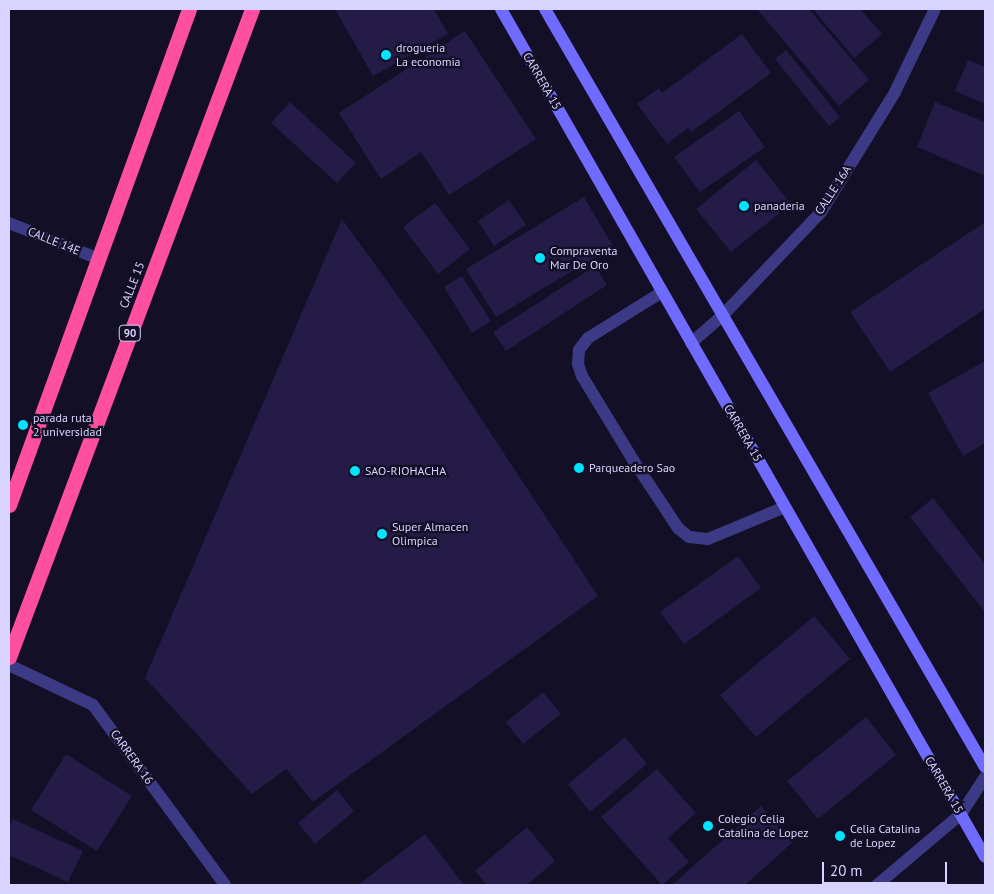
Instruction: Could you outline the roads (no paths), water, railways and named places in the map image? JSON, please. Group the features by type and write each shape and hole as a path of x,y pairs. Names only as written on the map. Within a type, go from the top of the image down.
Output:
{"highway":[{"path":"9,505 189,9"},
{"name":"CALLE 15","path":"9,657 252,9"}],"main road":[{"name":"CARRERA 15","path":"501,9 985,856"},
{"path":"546,9 985,767"}],"street":[{"name":"CALLE 16A","path":"692,343 723,315 821,212 895,92 935,9"},
{"name":"CALLE 14E","path":"9,223 99,259"},
{"path":"662,292 588,338 579,350 578,364 582,376 633,460 678,528 689,537 708,538 785,506"},
{"name":"CARRERA 16","path":"9,665 93,705 225,885"},
{"path":"876,885 961,814 985,777"}],"place":[{"name":"drogueria La economia","path":"386,55"},
{"name":"panaderia","path":"744,206"},
{"name":"Compraventa Mar De Oro","path":"540,258"},
{"name":"parada ruta 2 universidad","path":"23,425"},
{"name":"Parqueadero Sao","path":"579,468"},
{"name":"SAO-RIOHACHA","path":"355,471"},
{"name":"Super Almacen Olimpica","path":"382,534"},
{"name":"Colegio Celia Catalina de Lopez","path":"708,826"},
{"name":"Celia Catalina de Lopez","path":"840,836"}]}
